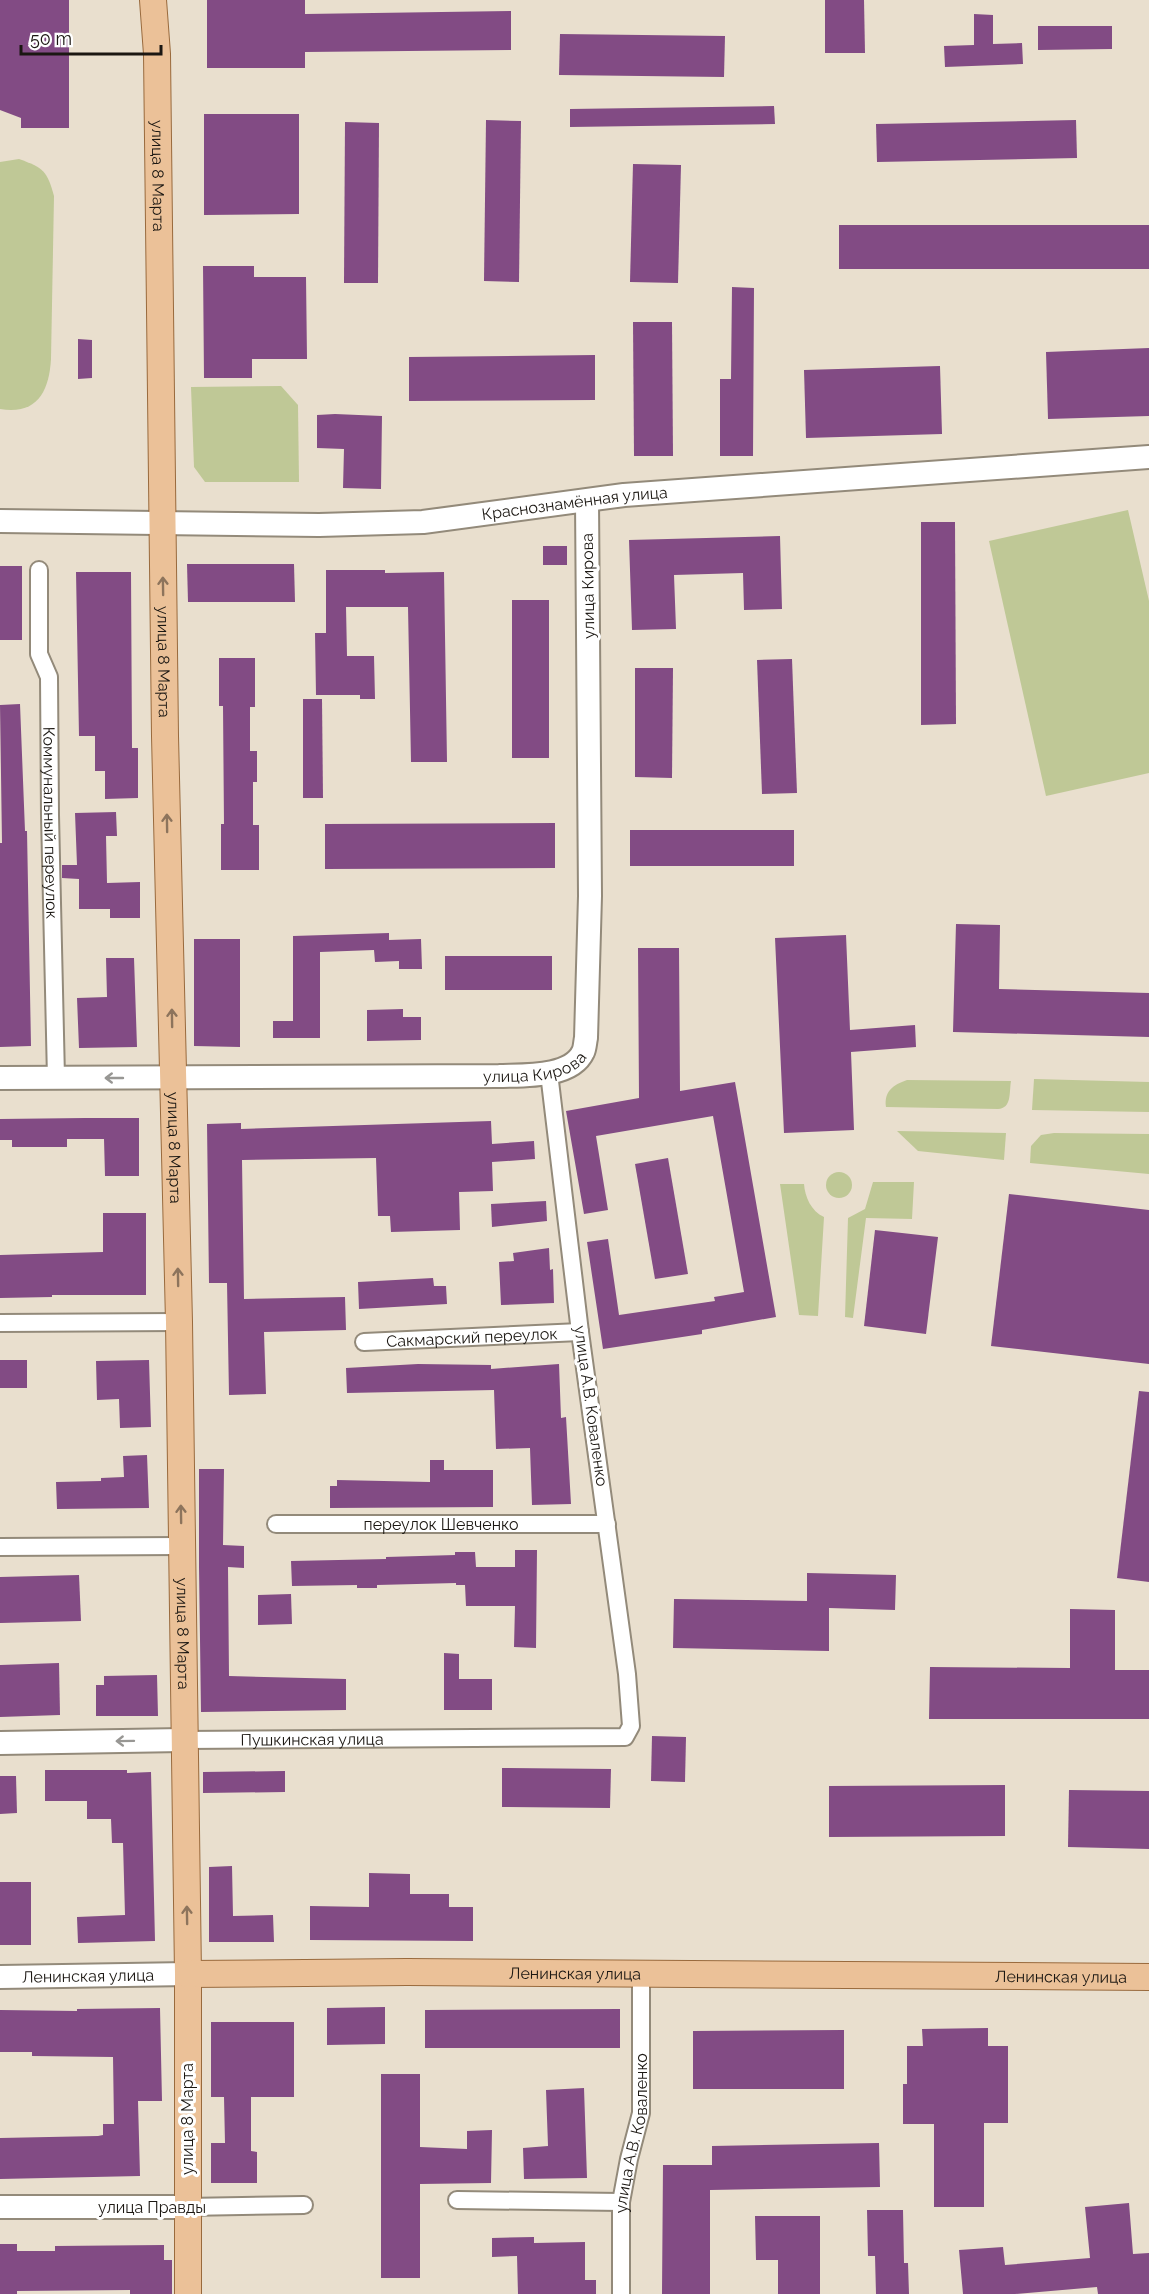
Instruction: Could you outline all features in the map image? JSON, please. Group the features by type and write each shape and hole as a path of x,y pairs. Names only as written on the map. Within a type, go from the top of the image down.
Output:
{"main road":[{"name":"улица 8 Марта","path":"153,0 157,54 162,524 179,1322 188,1974 186,2207 188,2294"},
{"name":"Краснознамённая улица","path":"0,520 319,525 423,522 624,495 1149,457"},
{"name":"улица Кирова","path":"0,1078 499,1076 549,1073 574,1063 583,1052 586,1038 590,907 587,501"},
{"name":"Пушкинская улица","path":"0,1743 183,1740"},
{"name":"Ленинская улица","path":"0,1977 407,1972 1149,1977"},
{"name":"улица Правды","path":"0,2207 186,2207"}],"street":[{"name":"Коммунальный переулок","path":"39,570 39,654 49,677 56,1078"},
{"name":"улица А.В. Коваленко","path":"549,1073 580,1332 627,1674 631,1726 625,1737"},
{"path":"0,1323 179,1322"},
{"name":"Сакмарский переулок","path":"364,1341 580,1332"},
{"name":"переулок Шевченко","path":"276,1524 607,1524"},
{"path":"0,1547 181,1546"},
{"name":"Пушкинская улица","path":"183,1740 625,1737"},
{"name":"улица А.В. Коваленко","path":"621,2294 621,2202 641,2113 641,1973"},
{"path":"457,2200 621,2202"},
{"name":"улица Правды","path":"186,2207 304,2205"}],"green space":[{"path":"19,159 34,165 43,172 54,196 51,359 47,382 39,399 32,405 13,410 0,409 0,162"},
{"path":"281,386 298,405 299,482 205,482 194,467 191,387"},
{"path":"1128,510 1149,601 1149,773 1046,796 989,541"},
{"path":"1034,1079 1149,1082 1149,1112 1032,1110"},
{"path":"907,1080 1011,1081 1010,1095 1006,1106 998,1109 886,1107 886,1097 890,1089"},
{"path":"897,1131 1006,1133 1004,1160 918,1151"},
{"path":"1054,1133 1149,1134 1149,1174 1030,1163 1031,1146 1041,1135"},
{"path":"839,1172 848,1176 852,1185 848,1194 839,1198 830,1194 826,1185 830,1176"},
{"path":"873,1182 914,1182 912,1219 866,1218 853,1318 845,1317 848,1218 865,1209"},
{"path":"780,1184 804,1184 810,1203 824,1217 818,1316 799,1315"}],"building":[{"path":"0,0 69,0 69,128 21,128 21,118 0,110"},
{"path":"207,0 305,0 305,14 511,11 511,50 305,52 305,68 207,68"},
{"path":"825,0 864,0 865,53 825,53"},
{"path":"974,14 993,15 993,44 1022,43 1023,64 945,67 944,46 974,45"},
{"path":"1038,26 1112,26 1112,49 1038,50"},
{"path":"560,34 725,36 724,77 559,75"},
{"path":"774,106 775,124 570,127 570,109"},
{"path":"204,114 299,114 299,214 204,215"},
{"path":"486,120 521,121 519,282 484,281"},
{"path":"1076,120 1077,158 877,162 876,124"},
{"path":"345,122 379,123 378,283 344,283"},
{"path":"633,164 681,165 678,283 630,282"},
{"path":"839,225 1149,225 1149,269 839,269"},
{"path":"203,266 254,266 254,277 306,277 307,359 252,359 252,378 204,378"},
{"path":"732,287 754,288 753,456 720,456 720,379 731,379"},
{"path":"633,322 672,322 673,456 634,456"},
{"path":"78,339 92,340 92,378 78,379"},
{"path":"1149,348 1149,416 1048,419 1046,352"},
{"path":"595,355 595,400 409,401 409,357"},
{"path":"940,366 942,434 806,438 804,370"},
{"path":"317,415 382,416 381,489 343,488 344,449 317,448"},
{"path":"921,522 955,522 956,724 921,725"},
{"path":"780,536 782,609 744,610 743,573 674,575 676,629 632,630 629,540"},
{"path":"543,546 567,546 567,565 543,565"},
{"path":"187,564 294,564 295,602 188,602"},
{"path":"0,566 22,566 22,640 0,640"},
{"path":"326,570 385,570 385,573 444,572 447,762 411,762 408,607 346,607 347,656 374,656 375,699 360,699 360,695 316,695 315,633 326,633"},
{"path":"76,572 131,572 132,748 138,748 138,798 105,799 105,771 95,771 95,736 79,736"},
{"path":"512,600 549,600 549,758 512,758"},
{"path":"219,658 255,658 255,707 250,707 250,751 257,751 257,782 253,782 253,825 259,825 259,870 221,870 221,824 224,824 223,706 219,706"},
{"path":"792,659 797,793 762,794 757,660"},
{"path":"635,668 673,668 672,778 635,777"},
{"path":"303,699 322,699 323,798 303,798"},
{"path":"20,704 25,831 27,831 31,1046 0,1047 0,843 2,843 0,705"},
{"path":"116,812 117,836 106,836 107,883 140,882 140,918 110,918 110,909 79,909 79,879 62,878 62,865 77,865 75,813"},
{"path":"555,823 555,868 325,869 325,824"},
{"path":"630,830 794,830 794,866 630,866"},
{"path":"956,924 1000,925 999,989 1149,993 1149,1037 953,1032"},
{"path":"389,933 389,940 421,939 422,969 399,969 399,961 375,962 374,950 320,952 320,1038 273,1038 273,1021 293,1021 293,936"},
{"path":"846,935 850,1030 915,1025 916,1047 851,1052 854,1130 784,1133 775,938"},
{"path":"194,939 240,939 240,1047 194,1046"},
{"path":"638,948 679,948 680,1091 735,1082 776,1317 702,1330 702,1334 603,1349 587,1242 608,1239 619,1315 715,1301 714,1297 744,1292 713,1116 596,1136 608,1210 584,1214 566,1111 639,1098"},
{"path":"445,956 552,956 552,990 445,990"},
{"path":"106,958 134,958 137,1047 79,1048 77,998 107,997"},
{"path":"403,1009 403,1017 421,1017 421,1040 367,1041 367,1010"},
{"path":"139,1118 139,1176 105,1176 104,1139 67,1139 67,1147 12,1147 12,1140 0,1140 0,1119"},
{"path":"491,1121 492,1144 534,1141 535,1159 492,1162 493,1191 459,1192 460,1230 391,1232 390,1216 378,1216 376,1158 242,1160 244,1299 345,1297 346,1330 264,1332 266,1394 229,1395 227,1283 209,1283 207,1124 241,1123 241,1129"},
{"path":"668,1158 688,1274 655,1279 635,1164"},
{"path":"1009,1194 1149,1210 1149,1364 991,1346"},
{"path":"546,1201 547,1221 492,1227 491,1204"},
{"path":"103,1213 146,1213 146,1295 52,1295 52,1297 0,1298 0,1255 103,1252"},
{"path":"875,1230 938,1237 926,1334 864,1326"},
{"path":"549,1248 550,1270 553,1269 554,1303 501,1305 499,1262 514,1261 513,1253"},
{"path":"433,1278 434,1286 446,1286 447,1304 359,1309 358,1282"},
{"path":"0,1360 27,1360 27,1388 0,1388"},
{"path":"149,1360 151,1427 120,1428 119,1399 97,1400 96,1361"},
{"path":"418,1364 491,1365 491,1369 559,1364 561,1418 566,1417 571,1504 532,1505 530,1448 496,1449 494,1390 347,1393 346,1368"},
{"path":"1139,1391 1149,1392 1149,1582 1117,1578"},
{"path":"147,1455 149,1508 57,1509 56,1482 101,1481 101,1478 124,1477 123,1456"},
{"path":"430,1460 444,1460 444,1470 493,1470 493,1507 330,1508 330,1486 337,1486 337,1480 430,1482"},
{"path":"199,1469 224,1469 223,1545 244,1546 244,1568 228,1567 229,1676 346,1679 346,1710 201,1712"},
{"path":"515,1550 537,1550 536,1648 514,1647 515,1606 466,1606 465,1585 456,1585 456,1583 377,1585 377,1588 357,1588 357,1585 292,1586 291,1561 386,1559 386,1557 455,1555 455,1552 475,1552 476,1567 515,1567"},
{"path":"807,1573 896,1575 895,1610 829,1608 829,1651 673,1648 674,1599 807,1601"},
{"path":"79,1575 81,1621 0,1623 0,1577"},
{"path":"291,1594 292,1624 258,1625 258,1595"},
{"path":"1070,1609 1115,1610 1115,1670 1149,1670 1149,1719 929,1719 930,1667 1070,1668"},
{"path":"444,1653 459,1654 459,1679 492,1679 492,1710 444,1710"},
{"path":"59,1663 60,1715 0,1717 0,1665"},
{"path":"157,1675 158,1716 96,1716 96,1685 104,1685 104,1676"},
{"path":"652,1736 686,1737 685,1782 651,1781"},
{"path":"502,1768 611,1769 610,1808 502,1807"},
{"path":"45,1770 151,1772 155,1941 78,1943 77,1917 125,1915 123,1843 112,1843 111,1819 87,1819 87,1801 45,1801"},
{"path":"285,1771 285,1792 203,1793 203,1772"},
{"path":"0,1776 16,1776 17,1813 0,1814"},
{"path":"1005,1785 1005,1836 829,1837 829,1786"},
{"path":"1069,1790 1149,1791 1149,1849 1068,1847"},
{"path":"232,1866 233,1916 273,1915 274,1942 209,1942 209,1867"},
{"path":"369,1873 410,1874 410,1894 449,1894 449,1907 473,1907 473,1941 310,1940 310,1906 369,1907"},
{"path":"0,1882 31,1882 31,1945 0,1945"},
{"path":"385,2007 385,2044 327,2045 327,2008"},
{"path":"160,2008 162,2101 138,2101 140,2176 0,2179 0,2138 98,2136 103,2135 103,2124 114,2124 113,2057 32,2056 32,2052 0,2052 0,2010 77,2011 77,2009"},
{"path":"620,2009 620,2048 425,2048 425,2010"},
{"path":"211,2022 294,2022 294,2097 251,2097 251,2151 257,2152 257,2183 211,2183 211,2143 225,2143 224,2097 211,2097"},
{"path":"988,2028 988,2046 1008,2046 1008,2123 984,2123 984,2207 934,2207 934,2124 903,2124 903,2084 907,2084 907,2046 923,2046 922,2029"},
{"path":"844,2030 844,2089 693,2089 693,2031"},
{"path":"381,2074 420,2074 420,2147 467,2149 467,2131 492,2130 491,2183 420,2184 420,2278 381,2278"},
{"path":"584,2088 587,2178 524,2179 523,2148 548,2146 546,2090"},
{"path":"879,2143 880,2187 710,2190 710,2294 662,2294 663,2165 712,2165 712,2146"},
{"path":"1129,2203 1133,2254 1149,2253 1149,2294 1098,2294 1097,2287 1015,2294 963,2294 959,2250 1003,2247 1005,2265 1090,2258 1085,2207"},
{"path":"867,2210 903,2210 904,2263 908,2263 909,2294 876,2294 875,2256 868,2256"},
{"path":"755,2216 820,2216 820,2294 778,2294 778,2260 756,2260"},
{"path":"534,2237 534,2243 585,2242 585,2280 596,2280 596,2294 518,2294 517,2256 492,2257 492,2238"},
{"path":"0,2244 17,2244 17,2251 55,2251 55,2246 164,2245 164,2260 172,2260 172,2294 130,2294 130,2290 17,2291 17,2294 0,2294"}]}
